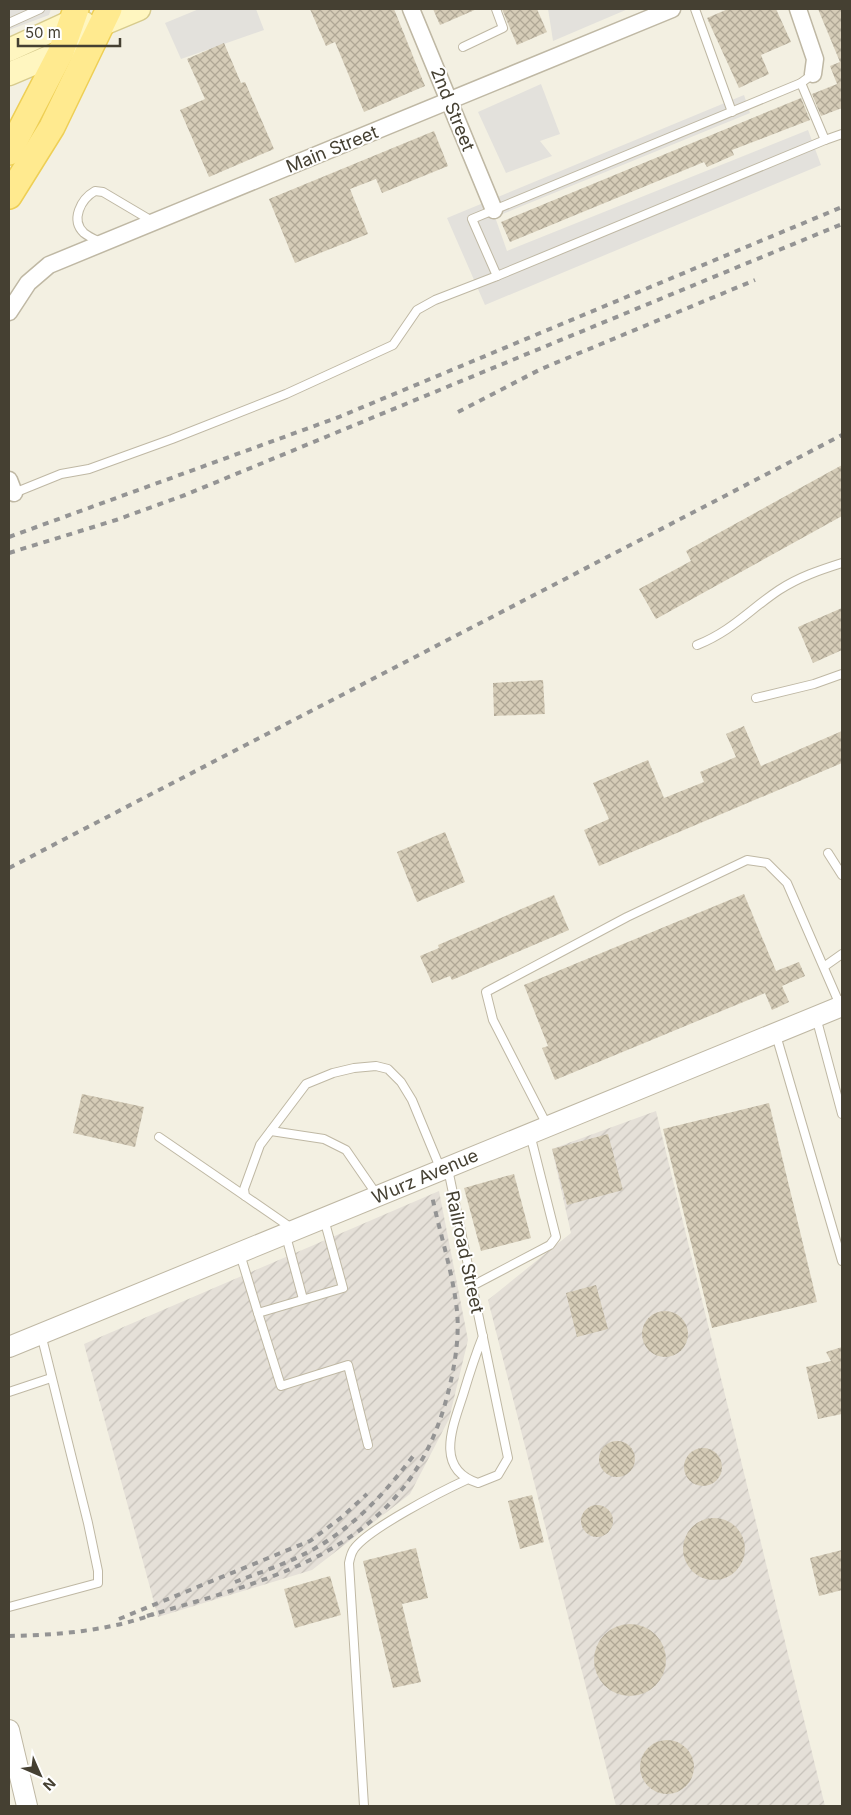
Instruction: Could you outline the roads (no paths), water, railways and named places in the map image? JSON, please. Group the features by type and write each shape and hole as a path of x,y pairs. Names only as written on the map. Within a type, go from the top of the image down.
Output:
{"main road":[{"path":"9,50 73,16 106,16 139,9"},
{"path":"9,152 61,52 73,16"},
{"path":"9,74 61,52 106,16"},
{"path":"9,196 52,127 106,16"}],"street":[{"name":"2nd Street","path":"411,9 494,210"},
{"name":"Main Street","path":"9,312 28,283 50,265 672,9"},
{"path":"798,9 815,59 807,78"},
{"name":"Wurz Avenue","path":"9,1348 378,1197 538,1128 842,1006"},
{"path":"9,1730 27,1806"}],"lane":[{"path":"9,24 40,9"},
{"path":"462,46 503,28 496,9"},
{"path":"695,9 732,112"},
{"path":"496,276 472,219 732,112 807,78 825,140"},
{"path":"12,486 89,469 286,394 393,346 416,310 435,300 842,134"},
{"path":"102,243 84,234 78,220 82,202 95,192 103,192 154,222"},
{"path":"696,645 716,637 778,591 806,574 842,563"},
{"path":"756,698 814,684 842,674"},
{"path":"828,853 842,875"},
{"path":"472,1286 550,1245 556,1237 538,1128 493,1020 486,992 627,917 747,860 767,863 787,883 842,1006"},
{"path":"825,966 842,954"},
{"path":"816,1017 842,1114"},
{"path":"775,1033 842,1261"},
{"name":"Railroad Street","path":"245,1196 244,1189 260,1145 306,1084 333,1073 376,1066 388,1069 401,1082 412,1100 444,1168 483,1336 508,1458 498,1475 478,1484 466,1480 455,1468 450,1452 450,1433 483,1336"},
{"path":"271,1131 324,1139 346,1150 378,1197"},
{"path":"159,1137 245,1196 290,1233 303,1299"},
{"path":"258,1312 343,1288 324,1219"},
{"path":"240,1253 281,1386 348,1365 368,1445"},
{"path":"9,1607 98,1583 98,1571 88,1522 41,1334"},
{"path":"9,1392 51,1378"},
{"path":"364,1806 351,1554 354,1548 374,1532 436,1494 466,1480"}],"railway":[{"path":"9,537 339,417 842,207"},
{"path":"9,553 116,520 185,495 842,224"},
{"path":"458,412 541,369 755,280"},
{"path":"9,868 842,435"},
{"path":"147,1616 242,1587 286,1571 328,1550 366,1525 399,1493 425,1453 445,1404 457,1346 458,1322 455,1297 432,1196"},
{"path":"235,1582 295,1559 329,1540 369,1507 414,1455"},
{"path":"119,1619 310,1541 342,1517 367,1494"},
{"path":"9,1636 82,1631 137,1620 154,1614"}]}
